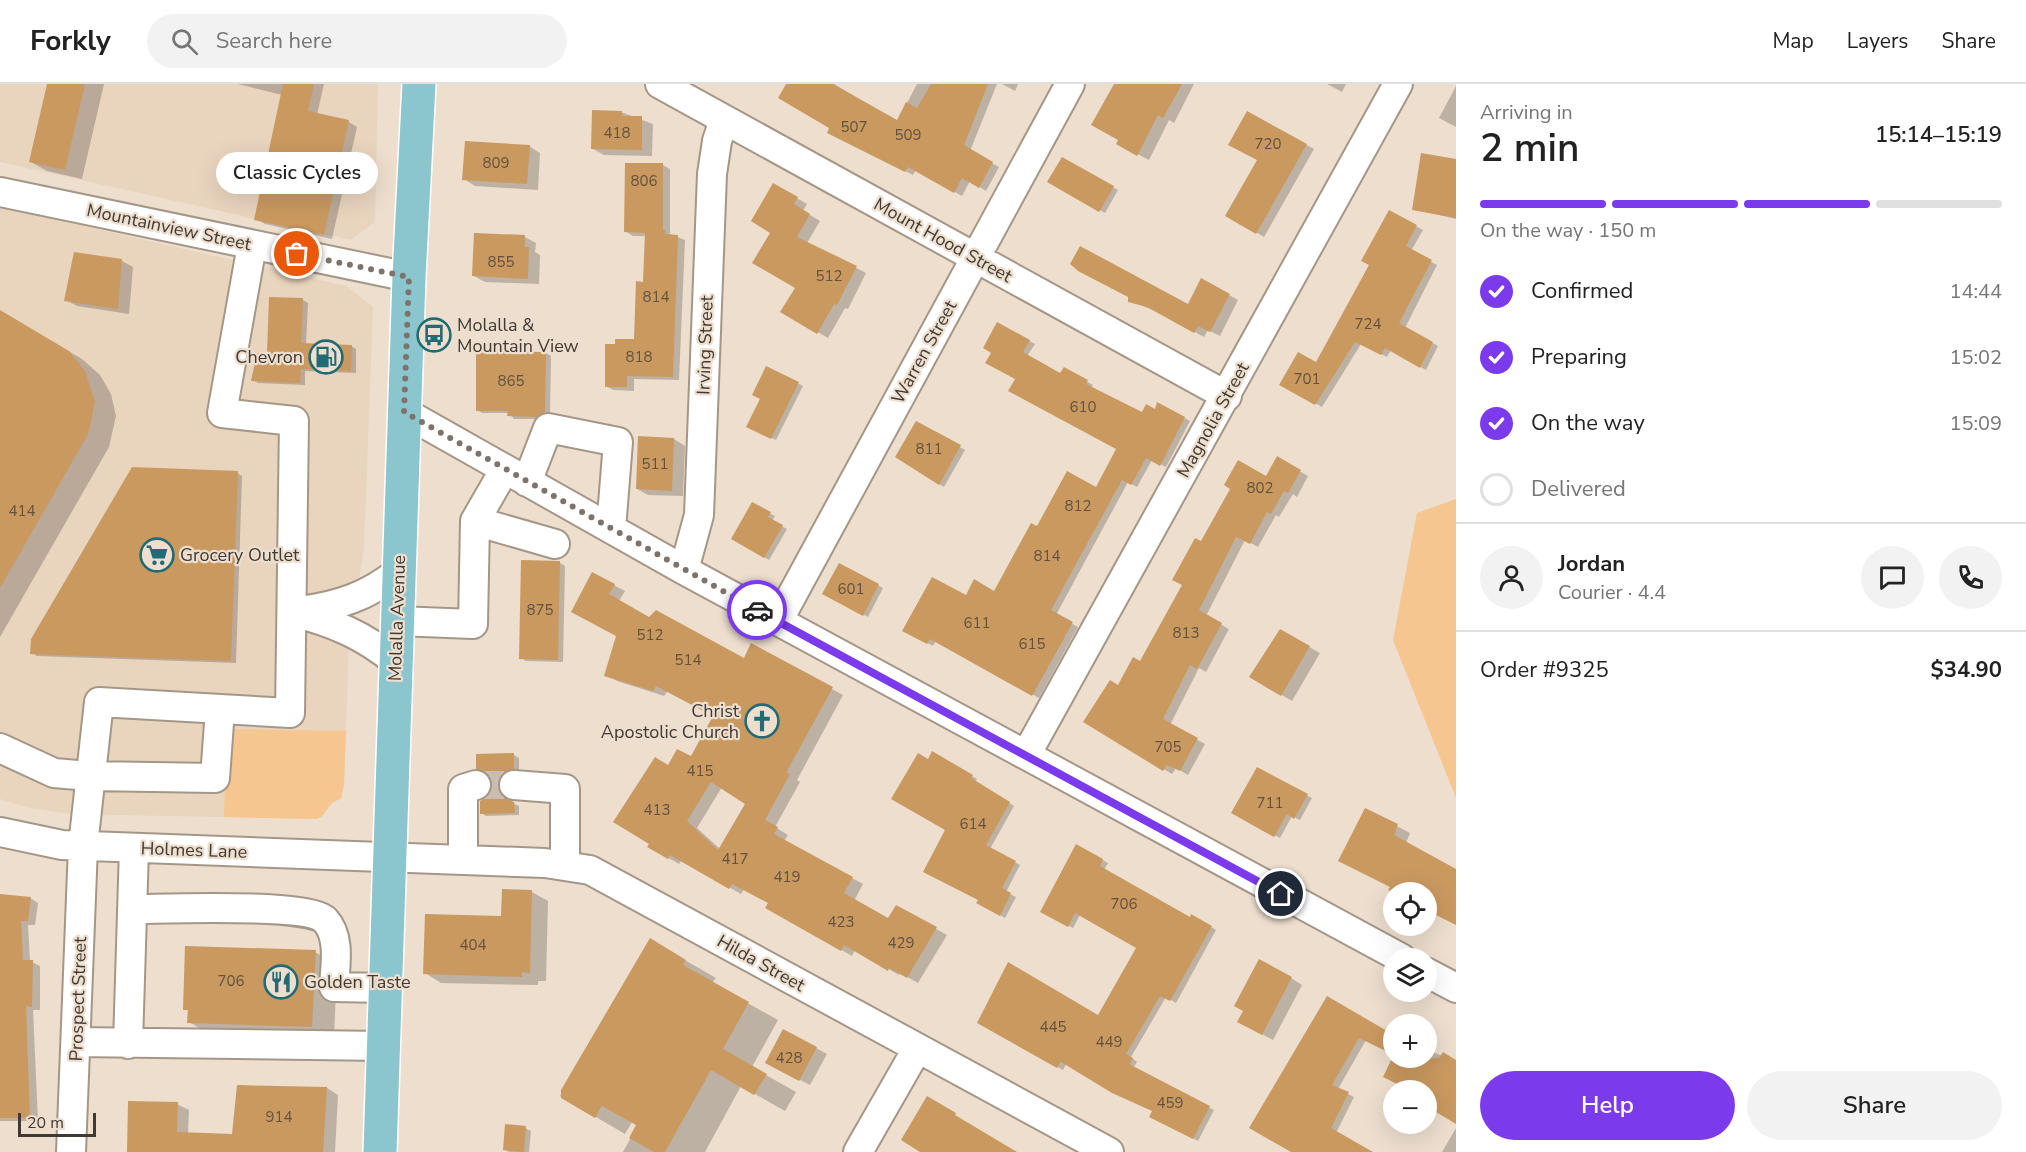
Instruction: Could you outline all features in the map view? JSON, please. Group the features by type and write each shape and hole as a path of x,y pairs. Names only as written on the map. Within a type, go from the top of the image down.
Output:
{"main road":[{"name":"Molalla Avenue","path":"380,1152 404,412 419,84"}],"street":[{"name":"Mount Hood Street","path":"660,84 1227,396"},
{"name":"Warren Street","path":"778,621 1070,84"},
{"name":"Magnolia Street","path":"1026,756 1398,84"},
{"name":"Irving Street","path":"684,570 699,515 712,174 723,120"},
{"name":"Mountainview Street","path":"0,192 409,277"},
{"path":"0,748 54,773 89,776 215,778 220,709 290,713 294,422 222,413 252,245"},
{"path":"404,412 684,570 1383,948"},
{"path":"397,621 472,624 475,521 516,476 548,428 618,442 611,529"},
{"path":"475,521 555,544"},
{"path":"292,612 326,608 356,599 380,587 399,571"},
{"path":"292,612 321,619 350,630 376,645 396,662"},
{"name":"Prospect Street","path":"71,1152 83,846 99,702 220,709"},
{"path":"463,860 463,789 476,785"},
{"path":"514,785 565,789 565,864"},
{"name":"Holmes Lane","path":"0,832 29,840 83,846 390,857"},
{"path":"128,1044 134,848"},
{"name":"Hilda Street","path":"390,857 565,864 598,874 1109,1152"},
{"path":"132,909 286,910 312,914 325,920 336,940 334,987 386,988"},
{"path":"1437,978 1456,988"},
{"path":"76,1042 384,1047"},
{"path":"858,1152 917,1049"}],"shaded area":[{"path":"0,84 378,84 375,222 351,240 0,162"},
{"path":"0,207 346,286 373,307 364,547 349,642 344,785 341,799 330,803 322,817 312,819 71,814 30,808 0,799"},
{"path":"1456,499 1456,798 1393,640 1417,513"},
{"path":"231,729 346,731 344,785 341,799 333,803 317,819 224,817 227,731"}],"building":[{"path":"47,84 85,84 65,170 29,162"},
{"path":"283,84 314,84 308,111 349,120 324,235 254,220"},
{"path":"786,84 833,84 897,120 906,102 917,108 931,84 988,84 964,145 993,162 979,188 962,178 954,193 908,167 905,172 827,133 829,128 778,98"},
{"path":"1114,84 1182,84 1163,118 1158,115 1137,156 1116,144 1118,140 1091,125"},
{"path":"592,110 622,111 622,116 642,116 642,150 591,149"},
{"path":"1247,111 1307,144 1256,234 1225,216 1257,160 1228,145"},
{"path":"465,141 530,145 527,184 462,180"},
{"path":"1421,153 1456,159 1456,218 1412,210"},
{"path":"1062,157 1114,186 1099,212 1047,182"},
{"path":"625,163 663,163 663,230 665,234 678,235 673,377 627,376 627,387 605,387 605,344 615,344 615,339 634,339 636,281 643,282 645,233 624,232"},
{"path":"773,183 798,197 794,204 810,214 797,237 857,266 837,305 834,304 817,334 780,312 795,288 752,263 770,233 751,221"},
{"path":"1389,210 1417,225 1406,246 1432,260 1399,323 1433,342 1420,368 1385,348 1381,355 1355,342 1315,405 1279,385 1298,352 1316,362 1369,265 1361,261"},
{"path":"474,233 525,235 525,247 529,247 528,279 472,276"},
{"path":"1080,246 1188,304 1201,278 1230,294 1210,332 1198,326 1194,333 1147,307 1128,302 1128,297 1078,271 1070,264"},
{"path":"74,252 122,259 118,309 64,301"},
{"path":"269,297 303,298 301,343 352,345 351,371 301,369 300,383 251,381 257,353 267,353"},
{"path":"0,310 69,351 85,371 95,402 88,434 0,588"},
{"path":"997,322 1030,340 1023,352 1060,373 1064,367 1088,380 1086,384 1142,412 1146,404 1155,409 1157,402 1185,417 1160,466 1146,458 1131,485 1122,480 1083,551 1051,610 1073,622 1032,696 930,639 927,644 902,631 932,577 966,595 974,579 994,591 1031,523 1037,526 1067,471 1096,487 1116,449 1008,391 1015,379 985,363 991,353 983,348"},
{"path":"476,351 546,352 545,412 536,417 507,416 508,411 476,411"},
{"path":"766,366 799,382 771,439 746,427 760,399 752,395"},
{"path":"916,421 961,445 939,485 895,457"},
{"path":"638,436 674,438 672,491 636,489"},
{"path":"1277,456 1301,470 1288,493 1284,491 1271,514 1267,512 1250,544 1236,537 1199,610 1222,623 1197,669 1190,665 1163,719 1198,738 1180,771 1167,765 1163,771 1083,722 1110,680 1118,685 1133,657 1140,661 1182,585 1172,580 1195,538 1201,541 1230,489 1224,485 1238,460 1266,476"},
{"name":"Grocery Outlet","path":"132,467 238,471 231,661 30,654 31,639"},
{"path":"752,502 771,512 768,517 783,525 764,558 731,539"},
{"path":"521,560 560,561 558,660 519,659"},
{"path":"839,563 879,584 863,616 822,594"},
{"path":"592,572 615,584 609,594 649,617 656,610 744,658 751,643 833,687 786,773 790,774 765,820 778,827 774,834 853,877 844,893 888,918 896,905 937,927 907,978 889,968 888,971 844,945 841,951 765,908 768,903 732,884 729,889 670,855 668,859 647,847 649,844 613,822 655,757 668,765 677,749 691,756 713,716 656,686 653,691 604,676 616,636 571,612","holes":["711,782 745,804 718,850 687,821"]},
{"path":"1280,629 1310,646 1281,696 1249,677"},
{"path":"932,751 973,775 971,778 1010,802 986,845 1016,861 1002,888 1011,893 1000,916 976,903 978,900 923,872 945,830 891,799 918,753 928,759"},
{"path":"514,753 514,769 501,775 498,784 504,798 514,802 515,813 480,814 480,801 488,796 492,781 487,773 476,769 476,754"},
{"path":"1257,767 1308,794 1294,819 1287,814 1274,837 1231,813"},
{"path":"1365,808 1398,824 1394,835 1456,869 1456,925 1437,916 1437,882 1383,884 1338,861"},
{"path":"1076,844 1103,859 1100,866 1190,917 1191,914 1212,926 1170,1001 1160,996 1126,1054 1133,1058 1129,1064 1210,1106 1193,1139 1149,1117 1152,1111 1112,1093 1061,1062 1057,1068 977,1023 1008,962 1098,1015 1136,948 1075,913 1068,927 1040,912"},
{"path":"502,889 532,890 530,973 522,972 522,977 423,974 425,914 501,916"},
{"path":"0,894 31,897 28,921 21,921 23,960 33,960 32,1007 26,1006 30,1118 0,1118"},
{"path":"650,938 686,960 683,965 749,1002 723,1049 767,1074 754,1095 711,1070 665,1152 654,1152 629,1138 636,1125 602,1106 595,1118 561,1098 561,1090"},
{"path":"185,946 316,950 312,1027 187,1023 188,1010 183,1010"},
{"path":"1259,959 1292,977 1262,1035 1237,1022 1243,1011 1234,1006"},
{"path":"1327,996 1383,1029 1383,1050 1359,1038 1332,1085 1349,1092 1331,1128 1373,1152 1291,1152 1249,1128"},
{"path":"783,1029 817,1047 799,1081 765,1063"},
{"path":"1443,1052 1456,1060 1456,1124 1437,1113 1437,1080 1389,1080 1383,1077 1387,1068 1437,1068 1437,1058"},
{"path":"237,1085 327,1087 323,1152 127,1152 128,1101 178,1102 177,1132 232,1134"},
{"path":"927,1096 1017,1152 920,1152 901,1140"},
{"path":"505,1124 526,1126 524,1152 503,1150"}],"tunnel":[{"path":"476,785 514,785"}],"way so far":[{"path":"297,254 409,277 404,412 757,610"}],"place":[{"name":"Classic Cycles","path":"297,254"},
{"name":"Molalla & Mountain View","path":"434,335"},
{"name":"Chevron","path":"326,357"},
{"name":"Grocery Outlet","path":"157,555"},
{"name":"Christ Apostolic Church","path":"762,721"},
{"name":"Golden Taste","path":"281,982"}],"route":[{"path":"757,610 1281,894"}]}
